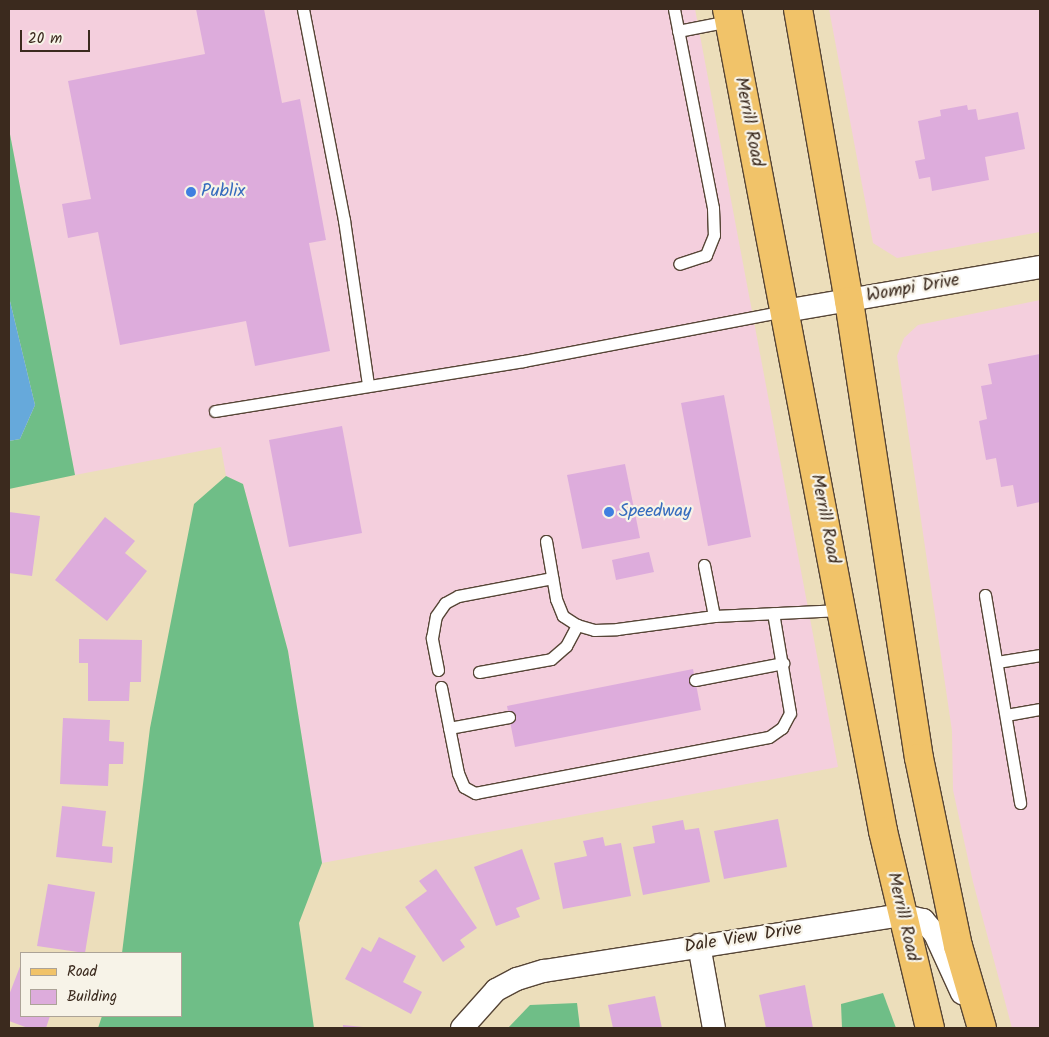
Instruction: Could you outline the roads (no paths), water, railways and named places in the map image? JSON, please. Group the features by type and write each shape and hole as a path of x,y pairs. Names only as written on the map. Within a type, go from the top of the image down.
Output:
{"main road":[{"path":"800,9 849,301 919,758 958,946 982,1028"},
{"name":"Merrill Road","path":"728,15 901,915 930,1028"}],"street":[{"name":"Wompi Drive","path":"785,311 1040,267"},
{"name":"Dale View Drive","path":"462,1028 480,1004 496,990 517,979 544,971 699,945 901,915 923,920 935,934 978,1028"},
{"path":"699,945 714,1028"}],"lane":[{"path":"303,9 344,220 368,385"},
{"path":"674,9 713,208 714,235 706,255 678,264"},
{"path":"678,31 728,15"},
{"path":"215,411 522,361 785,311"},
{"path":"546,541 552,578 563,616 577,625 594,630 617,629 714,616 841,610"},
{"path":"704,566 714,616"},
{"path":"438,670 432,638 436,616 445,603 458,596 552,578"},
{"path":"985,595 1020,803"},
{"path":"441,687 458,773 464,787 475,793 769,737 782,728 790,713 773,613"},
{"path":"479,672 551,659 566,646 577,625"},
{"path":"997,662 1040,656"},
{"path":"695,680 783,664"},
{"path":"1006,715 1040,709"},
{"path":"449,728 509,717"}],"water":[{"path":"9,297 35,405 20,439 9,441"}],"place":[{"name":"Publix","path":"191,192"},
{"name":"Speedway","path":"609,512"}]}
